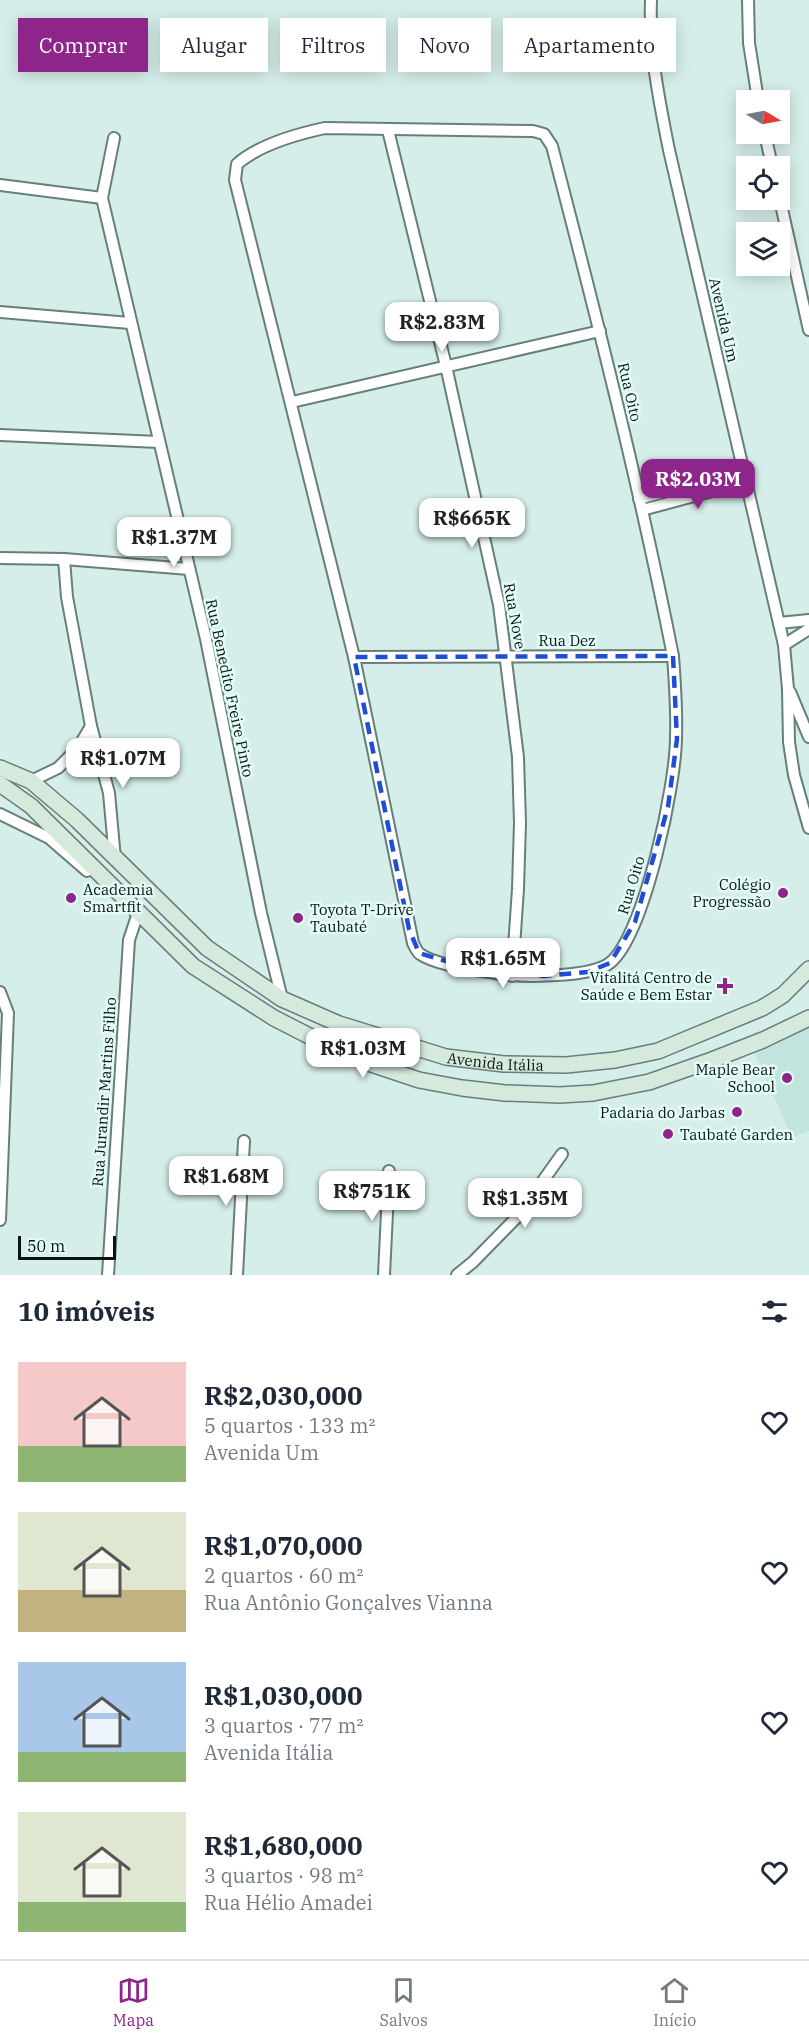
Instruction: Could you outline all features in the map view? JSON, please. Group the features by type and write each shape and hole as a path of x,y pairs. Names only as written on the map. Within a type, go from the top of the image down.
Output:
{"main road":[{"name":"Avenida Itália","path":"0,768 31,781 77,820 207,948 282,999 339,1024 446,1057 504,1064 566,1065 658,1051 762,1008 783,995 809,969"},
{"name":"Avenida Itália","path":"0,784 31,806 193,966 274,1018 321,1042 368,1063 419,1080 505,1093 560,1095 593,1093 649,1082 723,1056 809,1018"}],"street":[{"name":"Avenida Um","path":"651,0 650,26 657,89 784,645 788,689"},
{"path":"750,1 749,43 756,90"},
{"name":"Rua Oito","path":"325,128 519,131 544,134 552,146 600,331 673,656 676,739 668,807 652,868 628,940 610,963 588,972 512,976 436,961 419,953 413,943 354,657 292,402 236,191 237,164 247,156 325,128"},
{"name":"Rua Nove","path":"388,130 446,366 499,605 518,757 520,823 512,976"},
{"name":"Rua Benedito Freire Pinto","path":"114,138 102,198 206,639 261,913 282,999"},
{"path":"0,185 102,198"},
{"path":"782,210 809,330"},
{"path":"0,312 130,323"},
{"path":"292,402 600,331"},
{"path":"0,435 159,442"},
{"path":"640,504 745,477"},
{"path":"0,558 64,559 189,568"},
{"path":"64,559 67,597 92,726 109,794 115,859"},
{"path":"779,623 809,620"},
{"path":"784,645 809,629"},
{"name":"Rua Dez","path":"354,657 673,656"},
{"path":"788,689 809,736"},
{"path":"788,689 789,742 794,775 809,828"},
{"path":"31,781 58,768 78,748 92,726"},
{"path":"0,814 49,838 138,913"},
{"name":"Rua Jurandir Martins Filho","path":"108,1275 129,940 138,913"},
{"path":"0,992 8,1013 0,1220"},
{"path":"237,1275 244,1141"},
{"path":"457,1275 518,1216 562,1154"},
{"path":"384,1275 389,1171"}],"highlighted area":[{"path":"673,656 677,739 668,807 635,922 610,963 588,972 544,976 472,969 419,953 409,929 354,657"}],"shaded area":[{"name":"Maple Bear School","path":"809,1025 809,1131 792,1137 753,1050"}],"place":[{"name":"Colégio Progressão","path":"783,893"},
{"name":"Academia Smartfit","path":"71,898"},
{"name":"Toyota T-Drive Taubaté","path":"298,918"},
{"name":"Vitalitá Centro de Saúde e Bem Estar","path":"725,986"},
{"name":"Maple Bear School","path":"787,1078"},
{"name":"Padaria do Jarbas","path":"737,1112"},
{"name":"Taubaté Garden","path":"668,1134"}]}
